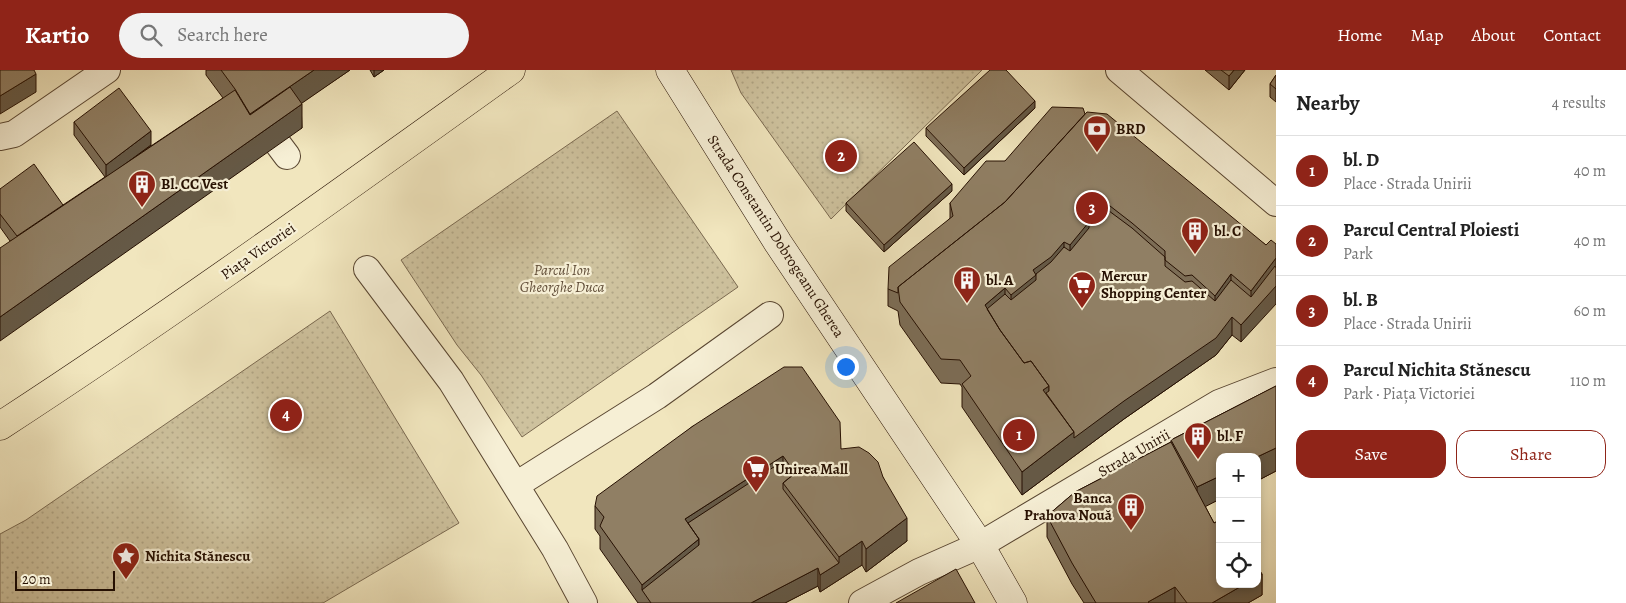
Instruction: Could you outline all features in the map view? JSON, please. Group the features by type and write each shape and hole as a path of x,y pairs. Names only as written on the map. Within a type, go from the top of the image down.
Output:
{"main road":[{"name":"Piața Victoriei","path":"0,426 94,365 281,236 511,70"},
{"name":"Strada Constantin Dobrogeanu Gherea","path":"670,70 778,243 980,545 1014,603"}],"street":[{"path":"0,137 14,134 107,70"},
{"path":"1119,70 1276,203"},
{"path":"367,269 450,381 555,548 584,603"},
{"path":"516,485 656,396 770,316"},
{"name":"Strada Unirii","path":"862,603 919,572 980,545 1219,403 1276,381"}],"green space":[{"path":"731,70 982,70 831,219 741,93"},
{"name":"Parcul Ion Gheorghe Duca","path":"617,111 738,287 522,437 481,375 457,345 401,260"},
{"path":"330,311 459,523 323,603 0,603 0,534 26,520"}],"building":[{"path":"0,70 34,70 36,74 0,96"},
{"path":"221,70 314,70 250,114"},
{"path":"990,70 1006,70 1035,101 964,168 926,128"},
{"path":"1221,70 1234,70 1229,76"},
{"path":"1276,75 1276,89 1270,84"},
{"path":"290,87 302,104 0,317 0,248 235,90 250,115"},
{"path":"119,88 151,131 106,165 74,122"},
{"path":"1052,107 1083,108 1085,114 1005,202 898,287 898,293 888,289 889,267 953,216 950,203 986,161 1005,161"},
{"path":"1087,112 1107,114 1266,245 1271,240 1276,244 1276,258 1251,291 1231,274 1215,296 1192,275 1185,276 1165,260 1165,251 1101,199 1086,217 1089,222 1070,245 1064,242 1051,257 1033,270 1036,275 1011,295 1005,288 985,305 1000,330 1024,363 1031,361 1049,386 1043,390 1074,432 1022,472 962,384 971,376 960,360 941,359 900,302 898,287 1005,202"},
{"path":"914,142 952,184 884,245 846,203"},
{"path":"34,164 63,205 17,236 0,214 0,189"},
{"path":"1101,205 1132,228 1165,257 1165,266 1185,282 1192,281 1215,301 1231,280 1251,297 1275,266 1276,286 1241,325 1232,317 1216,338 1074,438 1074,432 1046,393 1049,391 1049,386 1031,361 1024,363 987,309 1005,294 1011,300 1036,280 1036,274 1051,262 1064,247 1070,251 1089,228 1088,220"},
{"path":"784,367 802,367 840,422 841,449 859,447 878,462 883,477 907,518 866,549 862,541 839,557 783,483 795,473 783,456 685,519 699,539 642,585 600,526 604,517 595,506 597,496 693,426"},
{"path":"1276,386 1276,448 1261,455 1261,453 1216,453 1216,478 1197,487 1171,440"},
{"name":"Banca Prahova Nouă","path":"1171,442 1214,523 1216,522 1216,588 1238,588 1212,603 1187,603 1175,587 1149,603 1096,603 1047,516 1075,492"},
{"path":"783,461 793,475 783,483 783,489 839,563 820,575 818,568 751,603 651,603 642,590 699,545 699,539 688,523"},
{"path":"956,569 975,603 896,603"}],"place":[{"name":"BRD","path":"1097,153"},
{"name":"Parcul Central Ploiesti","path":"841,156"},
{"name":"Bl. CC Vest","path":"142,208"},
{"name":"bl. B","path":"1092,208"},
{"name":"bl. C","path":"1195,255"},
{"name":"bl. A","path":"967,304"},
{"name":"Mercur Shopping Center","path":"1082,309"},
{"name":"Parcul Nichita Stănescu","path":"286,415"},
{"name":"bl. D","path":"1019,435"},
{"name":"bl. F","path":"1198,460"},
{"name":"Unirea Mall","path":"756,493"},
{"name":"Banca Prahova Nouă","path":"1131,531"},
{"name":"Nichita Stănescu","path":"126,580"}]}
